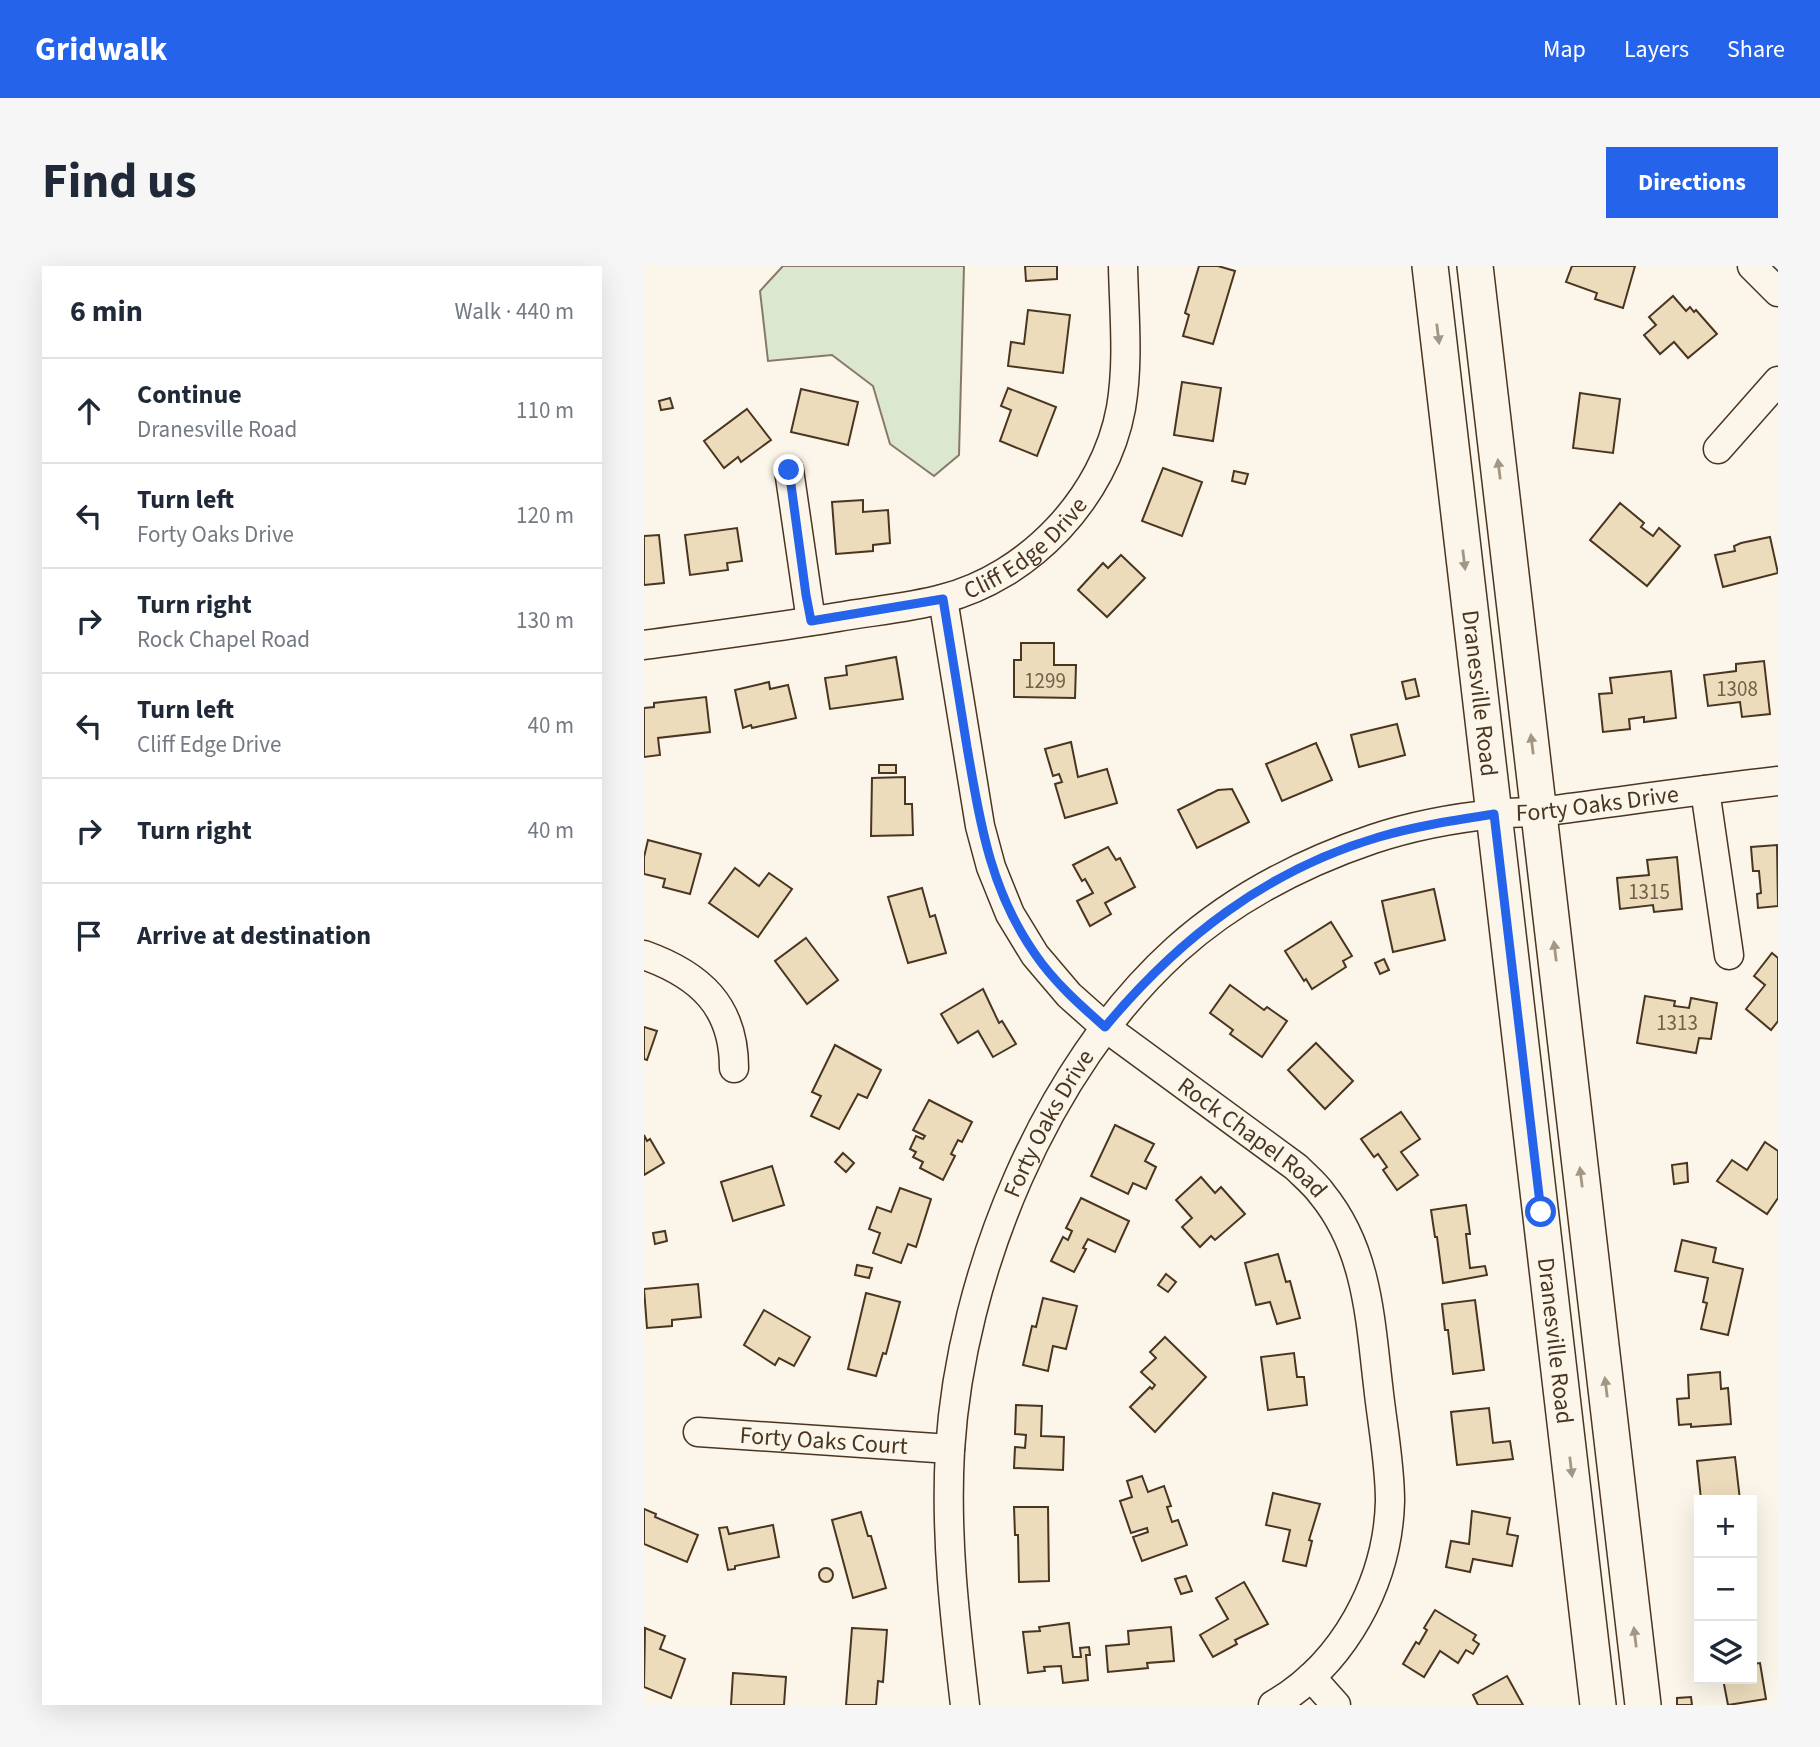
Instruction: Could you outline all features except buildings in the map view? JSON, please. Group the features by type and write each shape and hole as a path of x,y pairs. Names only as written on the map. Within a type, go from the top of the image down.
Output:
{"main road":[{"name":"Dranesville Road","path":"1430,266 1598,1705"},
{"name":"Dranesville Road","path":"1475,266 1643,1705"}],"street":[{"name":"Cliff Edge Drive","path":"644,645 943,599 980,585 1012,568 1043,544 1072,514 1094,481 1110,446 1120,411 1126,373 1122,266"},
{"path":"1752,266 1778,292"},
{"path":"1718,449 1778,381"},
{"path":"789,470 811,621"},
{"name":"Rock Chapel Road","path":"943,599 980,826 991,867 1010,914 1035,955 1069,995 1105,1027 1296,1167 1322,1194 1343,1225 1358,1257 1366,1290 1387,1460 1390,1501 1386,1539 1376,1580 1360,1615 1338,1649 1311,1677 1273,1705"},
{"name":"Forty Oaks Drive","path":"965,1705 952,1586 949,1531 950,1449 960,1372 974,1306 994,1240 1033,1148 1074,1073 1105,1027 1137,989 1178,949 1220,915 1270,883 1322,857 1378,837 1434,823 1494,814 1540,811 1778,781"},
{"path":"1705,790 1729,955"},
{"path":"644,955 688,975 716,1002 728,1027 734,1052 734,1068"},
{"name":"Forty Oaks Court","path":"698,1432 950,1449"},
{"path":"1311,1677 1336,1705"}],"green space":[{"path":"783,266 964,266 959,455 934,476 890,444 873,386 832,355 768,361 760,291"}],"route":[{"path":"789,470 811,621 943,599 980,826 991,867 1010,914 1035,955 1069,995 1105,1027 1137,989 1178,949 1220,915 1270,883 1322,857 1378,837 1434,823 1494,814 1541,1212"}]}
